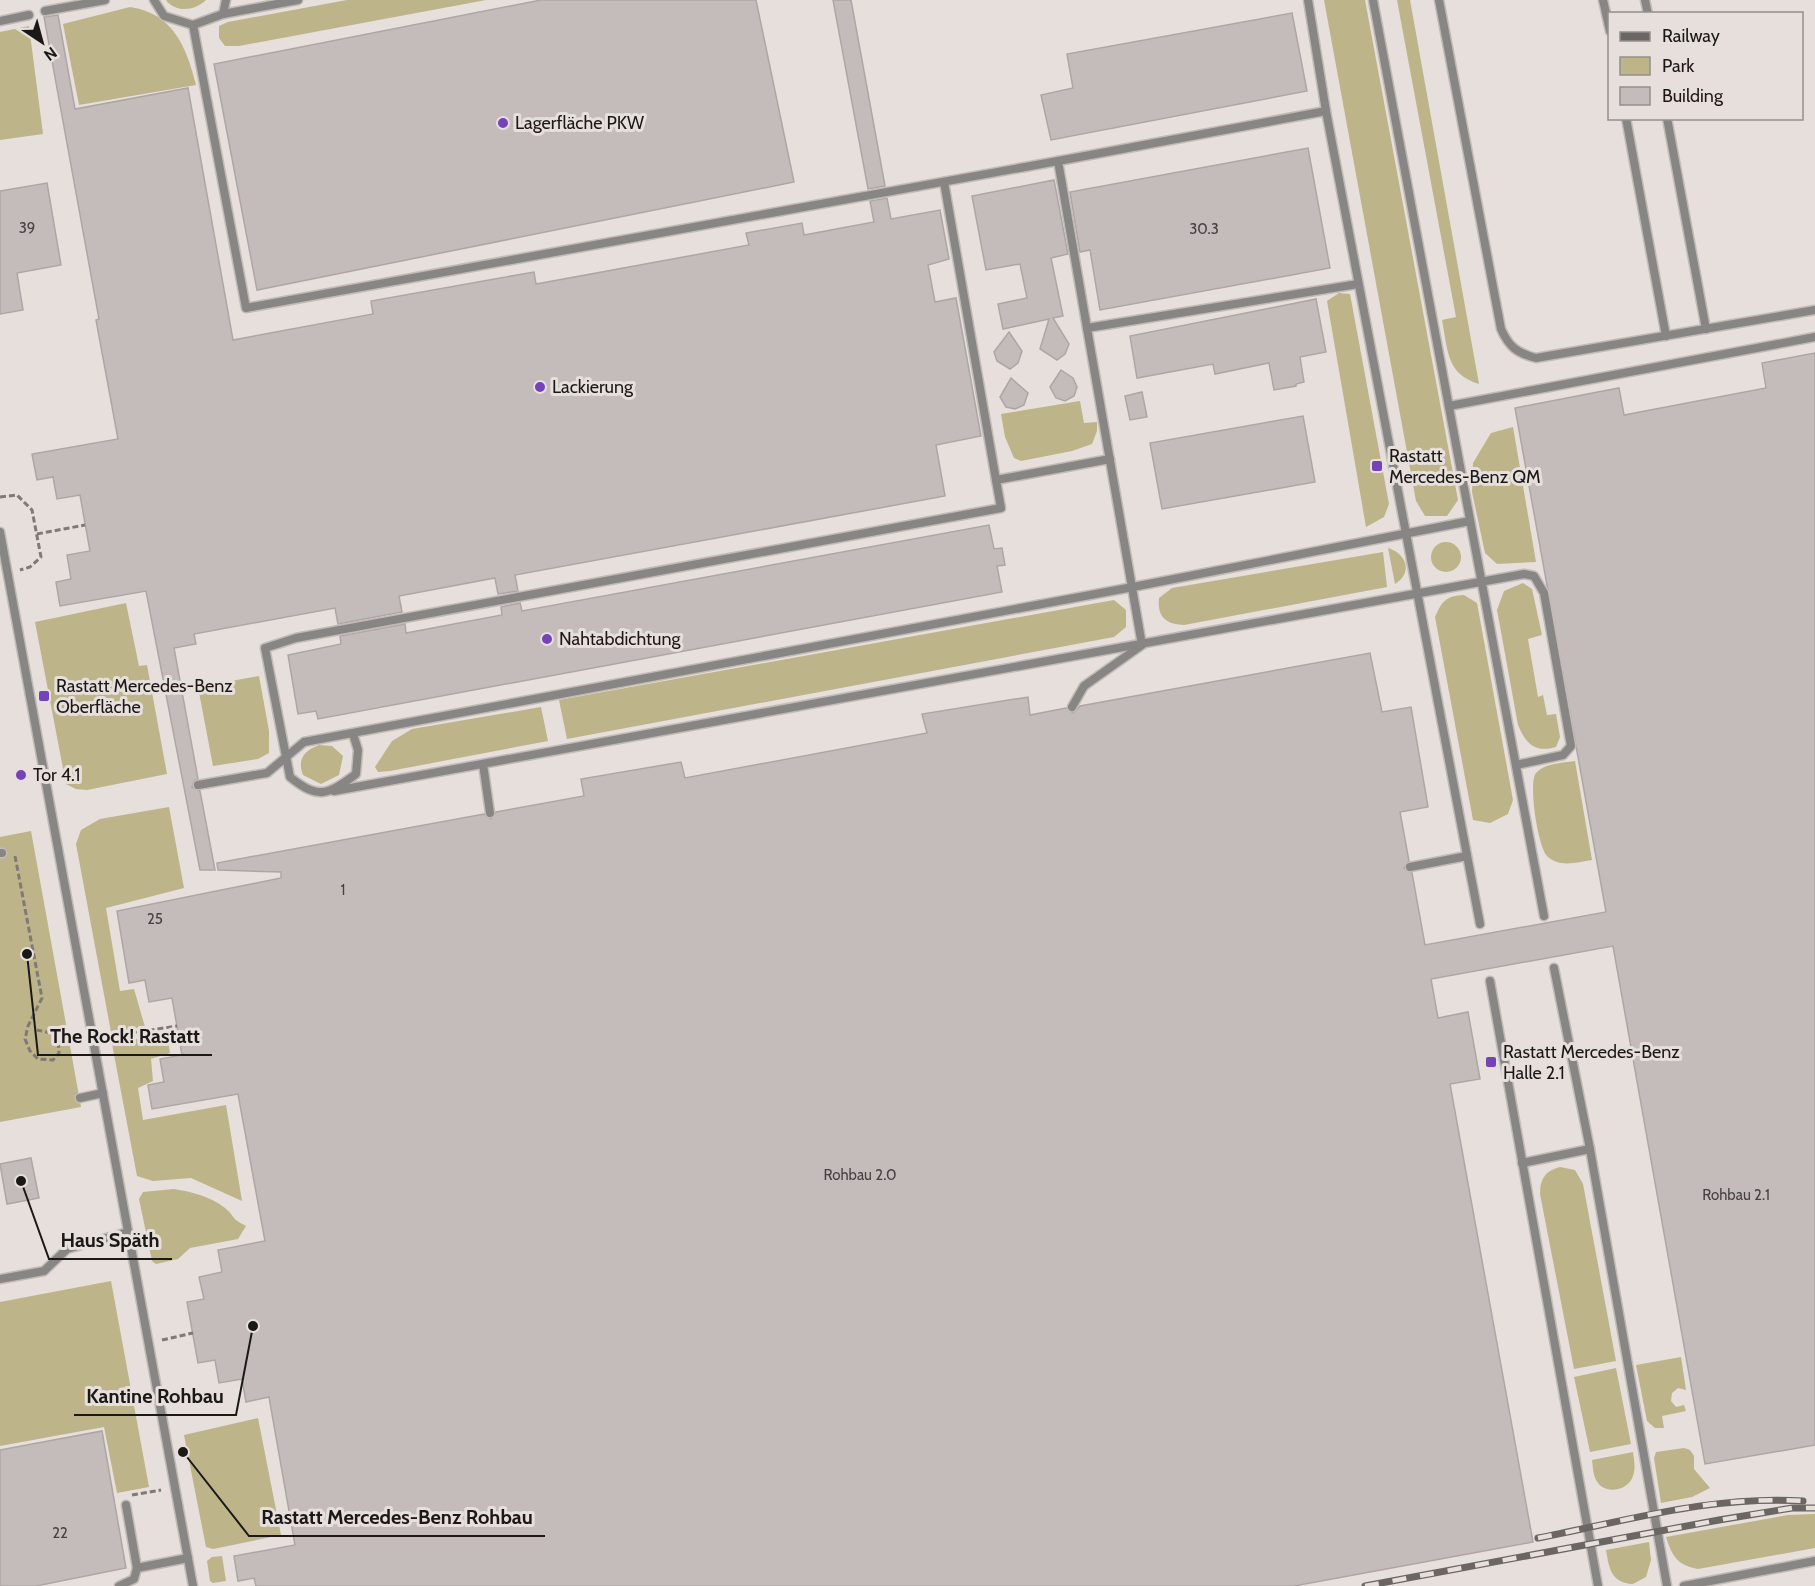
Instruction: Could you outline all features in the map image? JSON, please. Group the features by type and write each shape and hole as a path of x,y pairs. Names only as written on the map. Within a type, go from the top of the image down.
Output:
{"lane":[{"path":"45,12 105,0"},
{"path":"154,0 165,16 193,25 223,14 298,0"},
{"path":"223,14 226,0"},
{"path":"1308,0 1358,284 1480,924"},
{"path":"1373,0 1544,916"},
{"path":"1439,0 1502,329 1508,343 1519,354 1536,358 1815,310"},
{"path":"1603,0 1608,22"},
{"path":"0,21 29,15"},
{"path":"193,25 246,308 1326,111"},
{"path":"1626,120 1666,336"},
{"path":"1667,120 1706,329"},
{"path":"1058,161 1142,645"},
{"path":"944,182 1001,507 296,638 265,648 284,761 290,777 308,791 334,791 1524,574 1533,576 1544,593 1571,746 1563,755 1516,765"},
{"path":"1087,328 1358,284"},
{"path":"1449,406 1815,337"},
{"path":"996,480 1110,459"},
{"path":"198,785 267,773 304,742 1133,587 1470,520"},
{"path":"0,532 193,1586"},
{"path":"1072,707 1084,686 1142,645"},
{"path":"334,791 356,774 358,750 353,734"},
{"path":"483,764 490,813"},
{"path":"1410,867 1467,856"},
{"path":"1554,968 1590,1149 1667,1586"},
{"path":"1490,981 1598,1586"},
{"path":"80,1098 103,1093"},
{"path":"1522,1163 1590,1149"},
{"path":"0,1279 44,1271 67,1249 128,1232"},
{"path":"119,1586 134,1579 137,1568 125,1501"},
{"path":"137,1568 188,1558"},
{"path":"1684,1586 1815,1561"}],"path":[{"path":"0,497 17,495 32,510 41,557 30,567 7,572"},
{"path":"37,534 85,525"},
{"path":"1,853 13,854 18,860 42,998 28,1026 25,1039 30,1051 38,1059 53,1060 59,1053 58,1038 51,1033 38,1030"},
{"path":"93,1039 177,1026"},
{"path":"148,1344 193,1333"},
{"path":"125,1501 175,1487"}],"green space":[{"path":"166,0 206,0 191,8 180,9"},
{"path":"347,0 486,0 239,46 225,46 219,38 219,26 228,22"},
{"path":"1324,0 1365,0 1458,500 1447,516 1425,516 1416,501"},
{"path":"1397,0 1410,0 1479,384 1460,374 1450,360 1448,351 1442,320 1456,317"},
{"path":"130,7 157,17 176,34 188,58 196,85 79,105 63,24"},
{"path":"29,26 43,134 0,140 0,32"},
{"path":"1339,293 1350,294 1389,504 1384,517 1366,527 1327,301"},
{"path":"1080,401 1084,423 1097,422 1097,431 1092,444 1072,451 1021,461 1014,458 1005,437 1001,414"},
{"path":"1513,427 1536,562 1497,564 1485,553 1472,492 1473,463 1491,433"},
{"path":"1446,542 1457,546 1461,557 1457,568 1446,572 1435,568 1431,557 1435,546"},
{"path":"1388,548 1400,555 1406,569 1401,580 1395,584"},
{"path":"1383,552 1387,587 1184,625 1172,623 1161,615 1159,598 1172,588"},
{"path":"1523,583 1532,589 1542,635 1528,639 1538,697 1543,695 1547,715 1556,714 1560,737 1556,747 1549,749 1537,748 1528,742 1518,725 1497,610 1504,591"},
{"path":"1464,595 1477,603 1513,800 1508,814 1490,823 1473,820 1435,617 1445,600"},
{"path":"1114,600 1126,610 1126,627 1114,637 567,739 559,700"},
{"path":"126,603 139,666 147,665 167,774 87,790 76,789 66,784 35,622"},
{"path":"259,676 269,731 269,753 258,759 213,766 198,687"},
{"path":"541,707 548,741 390,771 378,772 375,767 392,741 412,729"},
{"path":"319,745 332,746 343,756 339,775 321,784 303,775 301,769 303,756"},
{"path":"1575,761 1592,860 1564,863 1553,860 1544,852 1534,802 1534,779 1536,773 1544,767"},
{"path":"169,807 184,888 106,908 120,991 134,989 145,1027 111,1032 76,844 81,830 100,819"},
{"path":"31,831 81,1107 0,1122 0,837"},
{"path":"167,1033 170,1053 151,1059 153,1081 138,1088 143,1120 226,1105 242,1201 191,1178 153,1181 137,1176 112,1044"},
{"path":"1560,1167 1575,1170 1583,1184 1616,1361 1574,1369 1540,1194 1544,1176"},
{"path":"174,1189 194,1193 225,1208 235,1219 246,1226 238,1239 190,1248 178,1259 156,1264 152,1261 139,1199 143,1192"},
{"path":"111,1281 149,1487 117,1493 104,1427 0,1446 0,1302"},
{"path":"1681,1357 1686,1390 1678,1388 1672,1393 1671,1401 1676,1407 1684,1405 1686,1411 1662,1416 1664,1428 1655,1428 1647,1421 1636,1365"},
{"path":"1616,1368 1631,1444 1590,1452 1574,1377"},
{"path":"258,1418 281,1535 213,1549 206,1547 184,1435"},
{"path":"1684,1448 1690,1450 1694,1456 1694,1469 1710,1488 1692,1497 1661,1503 1654,1458 1656,1452"},
{"path":"1633,1452 1634,1473 1627,1485 1612,1490 1602,1487 1596,1481 1592,1460"},
{"path":"1815,1514 1815,1548 1698,1569 1676,1559 1666,1537 1788,1515"},
{"path":"1649,1542 1651,1560 1646,1577 1633,1584 1616,1578 1610,1568 1606,1550"},
{"path":"222,1556 226,1581 213,1583 210,1581 207,1561 212,1557"}],"building":[{"name":"Lagerfläche PKW","path":"541,0 756,0 794,182 257,290 214,64"},
{"path":"833,0 851,0 885,186 868,189"},
{"path":"1292,13 1307,91 1051,140 1041,95 1073,88 1067,54"},
{"name":"Lackierung","path":"58,15 75,109 188,88 233,340 373,314 371,301 534,272 536,284 749,245 746,233 802,223 804,235 874,222 870,201 887,198 891,219 940,210 949,259 928,265 935,302 956,298 981,436 936,445 945,496 515,575 518,591 498,594 495,578 399,596 402,612 338,624 335,608 194,634 196,644 174,648 198,779 194,781 192,787 200,791 215,870 200,870 146,591 60,606 56,582 71,579 67,555 90,551 80,495 57,499 53,477 37,480 32,454 118,439 96,320 99,319 44,17"},
{"path":"1308,148 1330,268 1100,310 1090,250 1080,252 1070,192"},
{"path":"1054,180 1068,254 1051,258 1063,316 1053,318 1069,344 1065,354 1057,360 1040,349 1049,319 1003,329 998,304 1027,298 1020,264 986,270 972,196"},
{"path":"47,183 61,265 17,273 23,310 0,314 0,191"},
{"path":"1316,299 1326,352 1300,357 1304,382 1296,386 1274,390 1269,363 1215,374 1213,364 1137,378 1130,336"},
{"path":"1009,332 1022,351 1018,363 1010,369 997,361 994,352"},
{"path":"1815,353 1815,1445 1705,1464 1613,946 1431,979 1438,1018 1468,1012 1480,1079 1450,1084 1533,1542 1294,1586 256,1586 254,1578 238,1581 234,1556 295,1545 269,1397 246,1402 242,1379 219,1383 215,1360 198,1363 187,1302 204,1299 199,1277 222,1272 218,1250 265,1241 238,1094 152,1109 148,1085 164,1082 160,1059 182,1055 172,998 149,1002 145,980 129,983 117,911 281,878 281,872 218,870 217,863 484,814 491,819 496,812 584,796 581,779 681,762 685,778 927,733 922,714 1028,697 1030,715 1066,708 1073,713 1080,706 1370,653 1382,712 1411,707 1428,807 1400,812 1409,861 1404,868 1412,873 1425,945 1606,912 1515,408 1619,388 1624,415 1766,388 1762,363"},
{"path":"1061,370 1073,378 1077,387 1074,396 1065,401 1056,398 1050,387"},
{"path":"1011,378 1028,393 1024,405 1015,409 1006,407 1000,397"},
{"path":"1142,392 1147,417 1130,420 1125,396"},
{"path":"1303,416 1315,482 1162,509 1150,443"},
{"name":"Nahtabdichtung","path":"989,525 994,549 1002,548 1005,565 997,566 1002,592 318,719 316,711 298,714 288,655 341,644 340,636 405,624 406,633 502,615 501,607 520,603 522,611"},
{"path":"31,1158 39,1198 7,1204 0,1164"},
{"path":"102,1431 126,1568 36,1586 0,1586 0,1450"}],"railway":[{"path":"1538,1538 1702,1506 1769,1500 1803,1501"},
{"path":"1365,1586 1719,1520 1792,1508 1815,1508"}],"place":[{"name":"Lagerfläche PKW","path":"503,123"},
{"name":"Lackierung","path":"540,387"},
{"name":"Rastatt Mercedes-Benz QM","path":"1377,466"},
{"name":"Nahtabdichtung","path":"547,639"},
{"name":"Rastatt Mercedes-Benz Oberfläche","path":"44,696"},
{"name":"Tor 4.1","path":"21,775"},
{"name":"The Rock! Rastatt","path":"27,954"},
{"name":"Rastatt Mercedes-Benz Halle 2.1","path":"1491,1062"},
{"name":"Haus Späth","path":"21,1181"},
{"name":"Kantine Rohbau","path":"253,1326"},
{"name":"Rastatt Mercedes-Benz Rohbau","path":"183,1452"}]}
